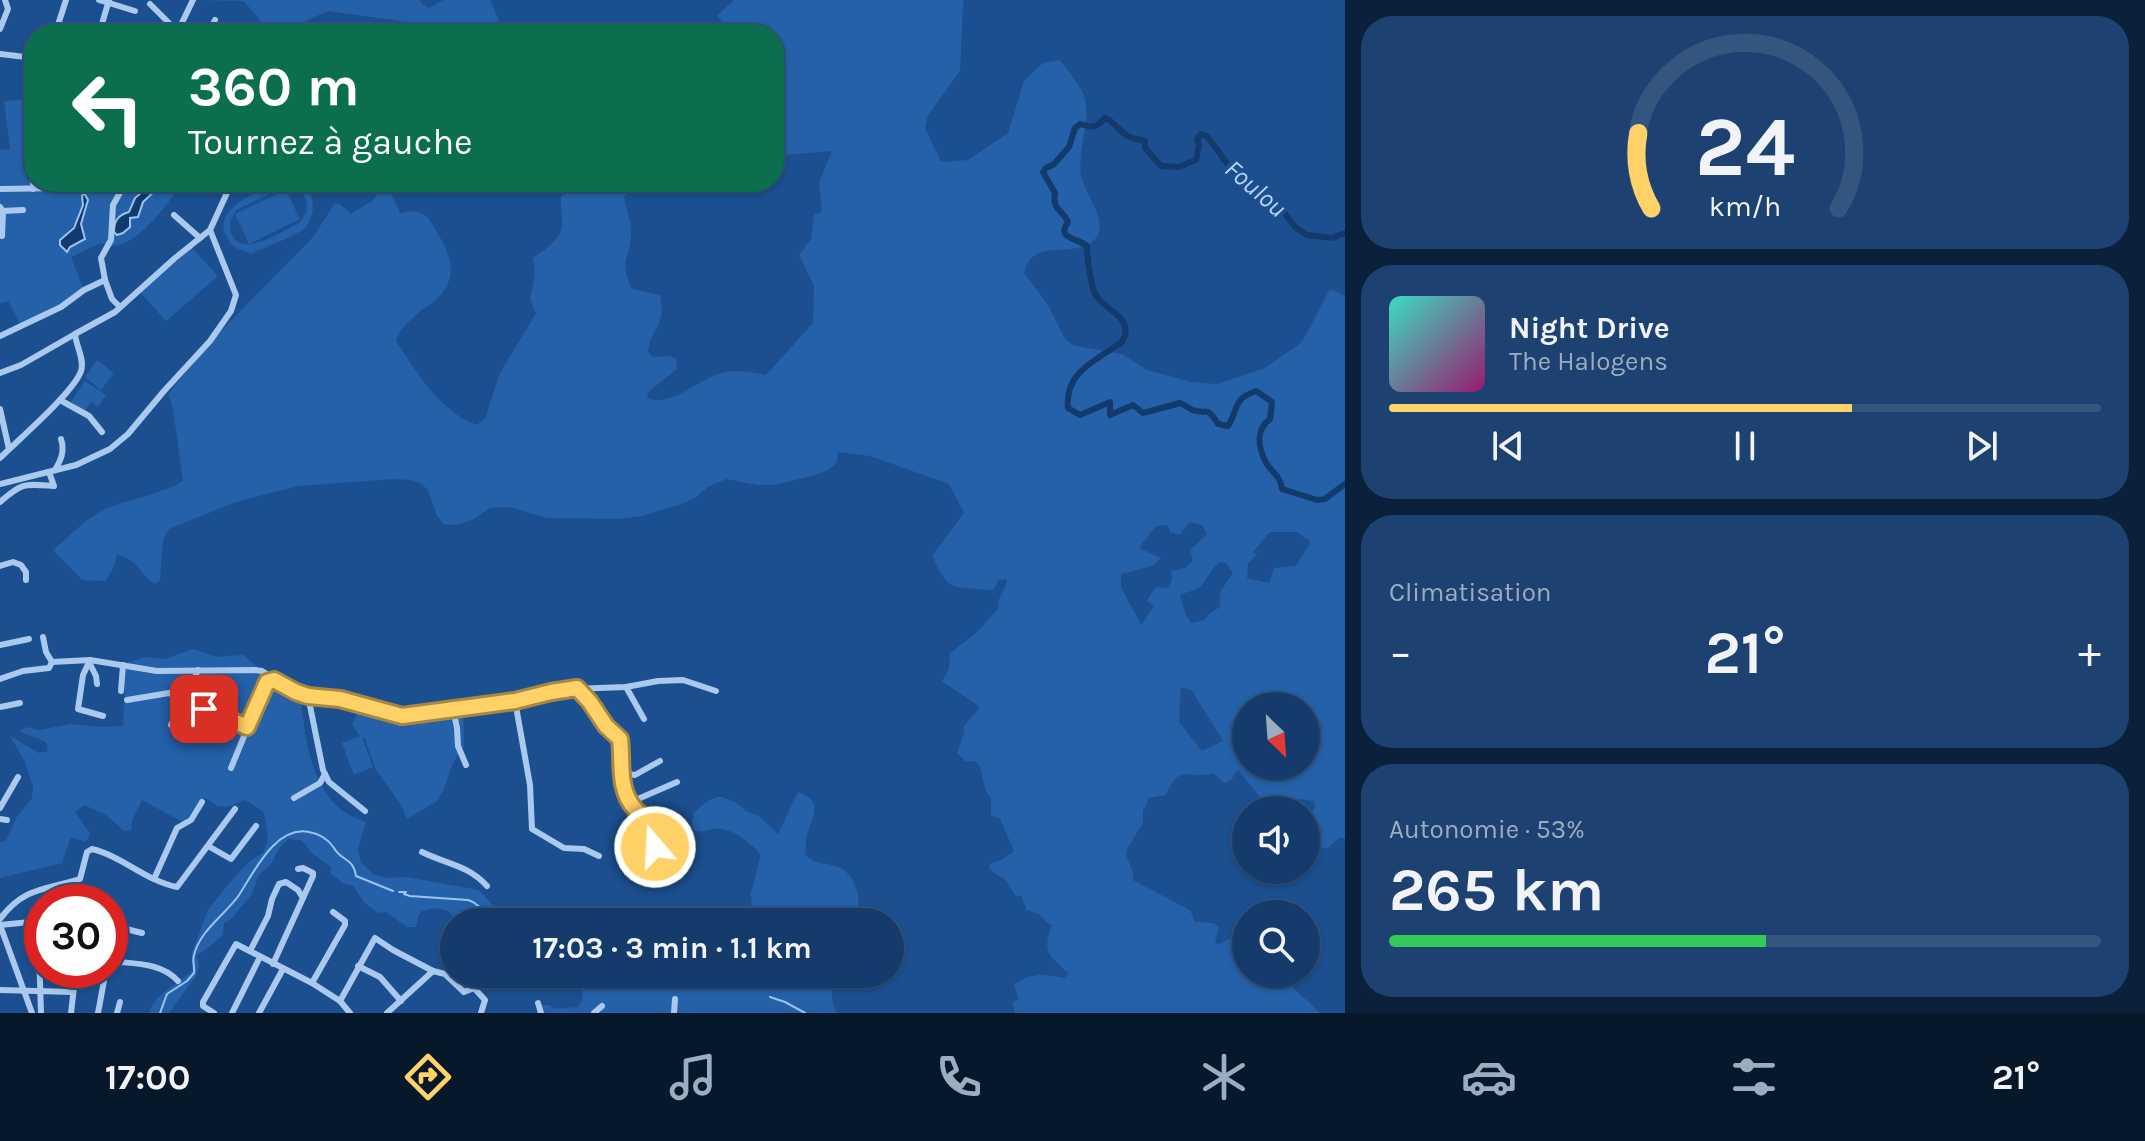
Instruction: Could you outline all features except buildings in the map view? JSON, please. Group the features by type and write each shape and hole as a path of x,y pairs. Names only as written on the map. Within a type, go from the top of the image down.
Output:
{"street":[{"path":"0,29 8,9 5,0"},
{"path":"58,24 66,0"},
{"path":"99,0 135,11"},
{"path":"182,24 193,0"},
{"path":"102,24 109,1"},
{"path":"150,4 169,24"},
{"path":"213,24 215,20"},
{"path":"0,54 24,57"},
{"path":"0,189 24,189"},
{"path":"120,192 113,205 111,240 101,258 112,299 120,307"},
{"path":"0,373 21,365 109,316 210,230 227,192"},
{"path":"2,236 2,209 23,210"},
{"path":"174,215 200,238"},
{"path":"0,484 95,457 122,440 224,322 236,295 210,230"},
{"path":"0,336 61,307 84,290 105,280"},
{"path":"0,458 60,400 77,379 82,369 75,334"},
{"path":"60,400 89,416 102,432"},
{"path":"0,409 9,449"},
{"path":"0,502 24,484 54,486 52,471 60,462 64,447 61,439"},
{"path":"0,566 17,562 26,572 26,580"},
{"path":"43,637 52,662"},
{"path":"0,645 29,639"},
{"path":"52,662 90,661 157,671 262,671 308,696 340,699 402,716 515,701 577,688 626,687 652,682 683,680 716,691"},
{"path":"90,661 97,684"},
{"path":"90,661 83,675 78,709 103,716"},
{"path":"0,679 49,668 52,662"},
{"path":"121,691 123,665"},
{"path":"171,725 198,670"},
{"path":"231,768 263,690 267,682 274,680"},
{"path":"626,687 644,719"},
{"path":"577,688 620,739 621,773 631,802 639,813 655,822 658,830 655,847 633,875"},
{"path":"127,700 169,693 247,727"},
{"path":"308,696 325,774 329,782 365,811"},
{"path":"515,701 530,785 532,829 564,848 584,849 599,856"},
{"path":"0,707 20,703"},
{"path":"453,709 458,746 466,765"},
{"path":"621,773 635,775 660,761"},
{"path":"294,798 320,783 325,774"},
{"path":"0,808 2,798 12,790 18,777"},
{"path":"631,802 677,782"},
{"path":"154,879 177,828 191,820 202,802"},
{"path":"0,919 18,899 47,887 80,879 87,852 92,849 105,852 154,879 177,887 235,809"},
{"path":"208,846 231,859 256,826"},
{"path":"422,852 478,875 487,886"},
{"path":"273,964 313,874 303,868 298,869"},
{"path":"250,951 268,916 279,884 286,882 303,898"},
{"path":"312,983 345,925 345,921 333,912"},
{"path":"24,923 0,925 32,1013"},
{"path":"128,930 142,933"},
{"path":"340,1001 375,938 433,971 445,974 464,992 474,988 485,1000 481,1013"},
{"path":"214,1013 200,1009 236,944 312,983 340,1001 350,1013"},
{"path":"232,1013 260,957"},
{"path":"128,963 155,966 178,981"},
{"path":"358,966 380,977 401,1001"},
{"path":"259,1013 283,969"},
{"path":"387,1013 433,971"},
{"path":"71,1013 74,988"},
{"path":"98,1013 103,988"},
{"path":"0,990 73,992"},
{"path":"41,990 41,1013"},
{"path":"674,1013 675,999"},
{"path":"117,1013 120,1002"},
{"path":"538,1003 541,1013"},
{"path":"594,1013 602,1006"}],"shaded area":[{"path":"193,0 420,0 429,8 444,0 490,0 499,20 496,24 420,24 328,11 299,24 263,24 244,1"},
{"path":"734,0 964,0 960,71 928,115 925,128 941,162 968,160 1008,133 1024,81 1043,63 1060,60 1084,96 1086,115 1081,175 1098,215 1099,231 1096,238 1081,247 1035,255 1024,273 1048,305 1065,339 1075,346 1122,354 1147,370 1191,382 1217,384 1265,368 1302,342 1330,289 1345,296 1345,838 1339,838 1327,848 1320,848 1320,796 1259,796 1246,780 1320,780 1320,692 1232,692 1232,779 1224,783 1213,773 1181,776 1166,795 1149,798 1143,811 1143,823 1126,855 1133,880 1190,910 1195,922 1214,923 1219,927 1215,943 1229,939 1232,942 1232,988 1292,988 1320,1013 1015,1013 1013,1002 1019,999 1014,985 1032,976 1064,978 1069,974 1049,953 1047,942 1052,925 1039,914 1027,910 1021,896 1015,895 1005,879 989,867 1014,851 1000,819 991,815 991,799 985,789 980,766 975,761 965,761 957,753 964,726 980,707 942,681 949,669 950,653 975,634 998,609 1007,583 1006,579 998,580 991,590 960,588 943,577 932,556 964,513 949,484 870,456 838,452 837,462 816,475 774,485 726,479 708,487 695,498 642,516 620,519 547,518 510,507 490,508 472,520 456,525 443,524 428,490 411,480 298,486 236,502 169,529 163,540 160,580 155,584 129,559 117,555 105,581 82,580 53,550 102,511 183,481 168,394 218,334 314,236 334,204 340,204 351,214 373,200 379,192 390,192 400,213 419,212 426,216 443,242 450,260 450,278 446,288 406,324 396,341 440,400 476,425 485,419 500,373 536,313 530,299 535,275 533,258 552,244 559,234 562,223 561,196 571,192 633,192 624,196 631,229 626,272 632,289 660,295 662,313 648,352 652,357 670,356 676,359 677,369 647,393 649,399 668,398 727,372 766,375 813,323 814,286 799,255 811,239 814,215 822,211 819,183 832,151 784,155 784,24 718,24 722,21 717,16","holes":["1190,522 1202,525 1207,534 1190,550 1193,561 1185,568 1171,571 1172,580 1168,588 1155,587 1147,601 1154,606 1141,625 1121,587 1121,574 1152,566 1161,558 1139,548 1156,526 1168,525 1170,532 1179,535","1270,532 1297,532 1311,542 1296,566 1274,568 1269,583 1247,578 1248,564 1257,554 1253,552","1219,562 1226,563 1233,573 1220,592 1220,607 1204,620 1191,623 1181,594 1201,586","1181,687 1192,691 1223,741 1202,751 1179,722"]},
{"path":"24,100 24,192 176,192 143,231 133,238 113,246 101,243 71,257 84,290 75,298 21,326 8,301 0,304 0,150 10,149 4,101","holes":["82,196 87,208 81,224 86,237 70,247 63,236 78,218"]},
{"path":"142,192 154,192 143,202 138,217 130,218 130,227 117,235 114,232 117,219 129,212 135,198"},
{"path":"274,192 238,209 230,226 236,241 253,244 299,223 307,205 299,192 309,192 312,198 313,208 307,226 251,254 234,247 224,231 224,221 235,206 254,194"},
{"path":"287,192 300,219 249,244 235,214"},
{"path":"84,193 88,200 81,224 85,239 67,252 60,245 60,240 74,228"},
{"path":"192,248 218,276 166,321 140,292"},
{"path":"97,360 114,373 101,390 85,377"},
{"path":"85,381 106,395 98,407 91,402 85,411 71,402"},
{"path":"193,649 217,657 243,655 283,688 302,695 305,733 322,786 346,813 366,822 358,849 361,862 373,874 387,878 407,877 479,890 495,908 436,908 422,911 416,927 407,927 386,912 380,913 370,907 353,886 331,874 331,867 301,840 288,839 279,848 272,863 259,875 252,894 224,923 223,935 197,955 199,967 196,976 169,1013 149,1013 162,994 192,971 192,952 209,908 238,873 264,852 268,838 264,812 245,800 227,807 217,806 206,798 199,801 184,823 142,800 131,830 124,831 106,815 84,805 75,812 90,834 86,842 71,837 62,863 0,878 0,842 6,841 16,818 32,798 33,786 24,760 10,736 39,753 48,751 46,742 19,731 26,727 40,730 70,724 123,726 126,663 145,657 165,659"},
{"path":"362,701 402,716 463,708 464,746 453,763 444,789 437,801 407,819 375,768 362,737 373,767 354,775 342,743 360,736 352,725"},
{"path":"798,792 812,800 814,810 805,855 839,867 851,877 858,896 858,908 750,908 750,894 761,855 733,832 718,829 695,831 692,825 694,813 706,802 722,797 758,815 778,834"},
{"path":"833,988 837,1013 537,1013 543,1005 555,1009 578,1007 583,989"}],"waterway":[{"name":"Foulou","path":"1345,233 1332,238 1307,235 1295,227 1277,203 1237,177 1207,136 1201,134 1197,139 1196,160 1179,167 1161,166 1145,148 1145,141 1128,136 1105,118 1094,126 1080,124 1075,128 1069,147 1043,172 1055,193 1056,206 1068,222 1064,232 1087,246 1095,293 1123,321 1125,327 1122,342 1077,376 1071,385 1068,408 1080,415 1110,402 1110,415 1133,405 1143,413 1180,403 1192,410 1209,413 1218,424 1228,426 1239,401 1256,391 1272,402 1270,419 1260,433 1260,444 1265,461 1278,477 1282,489 1317,500 1325,499 1345,484"},
{"path":"160,1013 167,994 194,973 193,957 207,930 234,902 267,852 286,836 297,832 321,836 350,862 356,876 393,891"},
{"path":"399,892 410,896 468,900 481,908"},
{"path":"770,997 805,1013"}],"route":[{"path":"204,709 247,727 267,682 274,680 308,696 340,699 402,716 515,701 577,688 620,739 625,790 634,808 657,825 659,834 655,847"}]}
